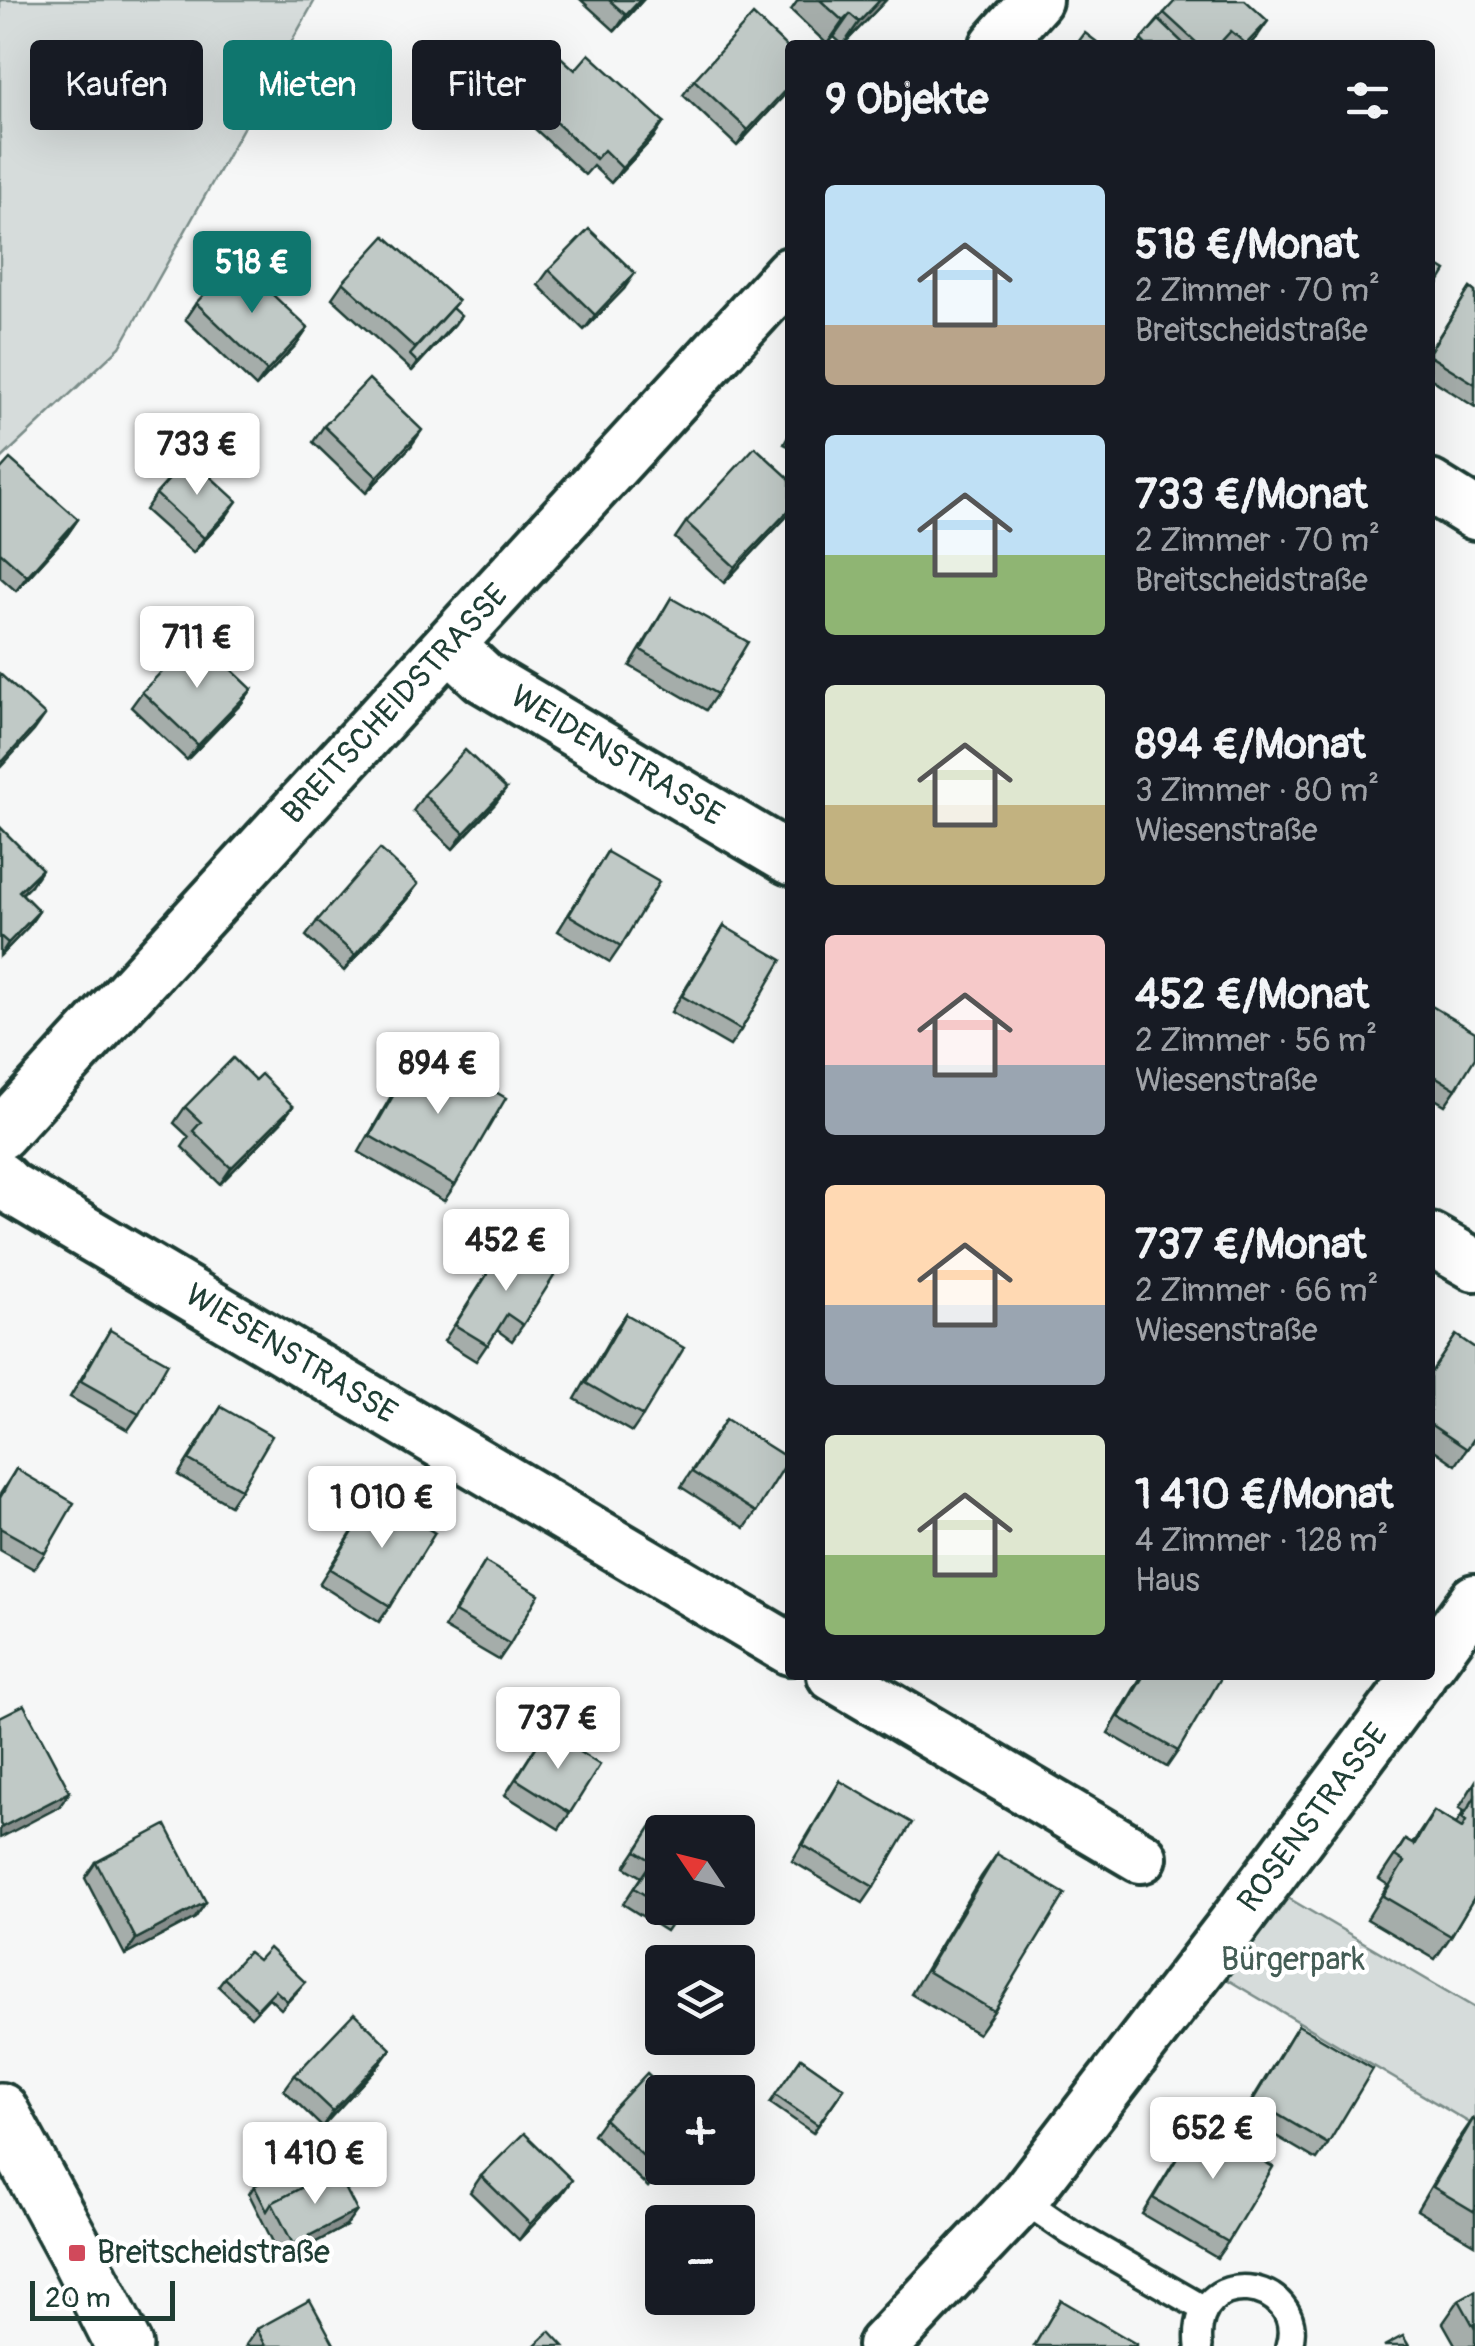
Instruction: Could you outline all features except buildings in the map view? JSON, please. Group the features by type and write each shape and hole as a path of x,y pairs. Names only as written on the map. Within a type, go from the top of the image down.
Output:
{"main road":[{"path":"0,2111 124,2346"}],"street":[{"path":"1000,40 1036,0"},
{"name":"BREITSCHEIDSTRASSE","path":"0,1134 785,279"},
{"path":"1435,489 1475,514"},
{"name":"WEIDENSTRASSE","path":"449,646 484,677 785,856"},
{"name":"WIESENSTRASSE","path":"0,1178 785,1647"},
{"path":"1435,1241 1475,1265"},
{"path":"841,1680 1141,1857"},
{"name":"ROSENSTRASSE","path":"883,2346 1022,2199 1416,1680"}],"lane":[{"path":"1022,2199 1070,2232 1204,2309"},
{"path":"1200,2346 1198,2328 1204,2309 1220,2294 1239,2287 1260,2289 1278,2300 1289,2318 1288,2346"}],"green space":[{"path":"0,0 315,0 293,40 223,40 223,130 242,130 120,347 0,460"},
{"name":"Bürgerpark","path":"1278,1892 1475,2008 1475,2126 1218,1974"}],"place":[{"name":"Breitscheidstraße","path":"77,2253"}]}
